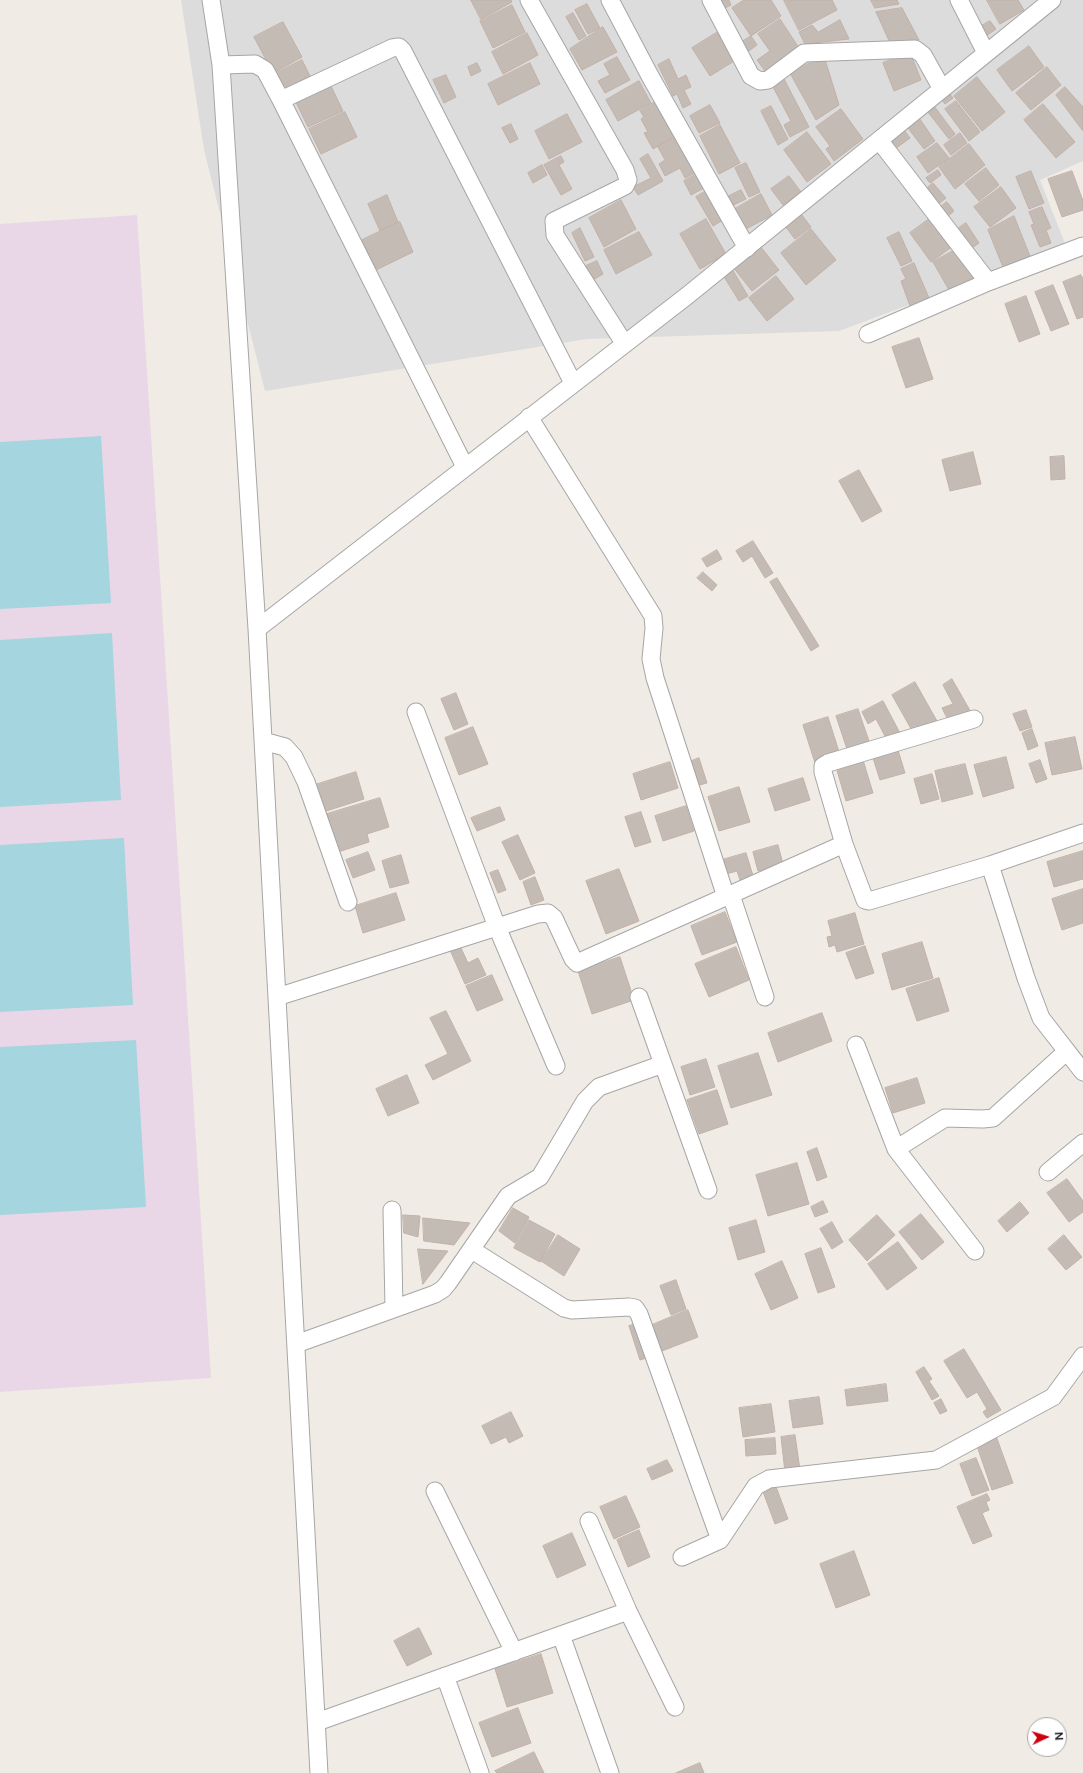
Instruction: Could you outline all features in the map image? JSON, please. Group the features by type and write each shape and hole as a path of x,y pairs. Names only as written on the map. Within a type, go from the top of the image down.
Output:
{"street":[{"path":"211,0 221,65 257,629 319,1773"},
{"path":"529,0 625,170 628,180 625,186 554,221 553,226 554,235 624,343"},
{"path":"610,0 650,76 746,248"},
{"path":"711,0 751,76 760,81 768,80 804,53 915,49 923,55 942,89"},
{"path":"959,0 986,53"},
{"path":"257,629 746,248 1052,0"},
{"path":"281,100 392,48 399,47 403,51 573,383"},
{"path":"221,65 255,64 264,70 281,100 465,467"},
{"path":"879,140 988,282"},
{"path":"868,334 988,282 1083,246"},
{"path":"529,417 653,616 654,628 651,660 655,678 728,896 765,997"},
{"path":"416,712 497,927 556,1066"},
{"path":"974,719 835,761 823,766 823,772 844,844 865,900 869,901 990,865 1083,833"},
{"path":"263,741 285,747 294,757 306,782 348,902"},
{"path":"278,997 538,914 548,913 554,918 573,958 577,963 844,844"},
{"path":"990,865 1026,978 1041,1018 1083,1072"},
{"path":"639,998 708,1190"},
{"path":"856,1045 896,1149 975,1251"},
{"path":"896,1149 945,1118 993,1118 1066,1052"},
{"path":"296,1344 435,1294 443,1289 472,1250 508,1196 540,1177 585,1101 598,1087 663,1064"},
{"path":"1048,1172 1083,1143"},
{"path":"392,1210 394,1308"},
{"path":"472,1250 564,1308 572,1310 635,1308 639,1314 720,1540"},
{"path":"682,1557 720,1540 756,1486 769,1479 936,1460 1053,1397 1083,1356"},
{"path":"435,1491 514,1652"},
{"path":"589,1521 628,1611 675,1707"},
{"path":"317,1722 628,1611"},
{"path":"561,1635 610,1773"},
{"path":"445,1676 480,1773"}],"shaded area":[{"path":"181,0 1083,0 1083,161 1040,180 1066,246 839,331 587,339 265,391 204,150"},
{"path":"137,215 211,1378 0,1392 0,224"}],"water":[{"path":"101,436 111,603 0,609 0,442"},
{"path":"112,633 121,800 0,807 0,640"},
{"path":"124,838 133,1005 0,1012 0,845"},
{"path":"136,1040 146,1207 0,1215 0,1047"}],"building":[{"path":"471,0 511,0 512,2 481,19"},
{"path":"719,0 729,0 731,5 723,9"},
{"path":"744,0 771,0 781,16 751,36 732,8"},
{"path":"784,0 832,0 837,10 799,30"},
{"path":"871,0 897,0 899,4 875,8"},
{"path":"987,0 1018,0 1024,10 1000,24"},
{"path":"587,4 600,28 588,34 575,10"},
{"path":"512,5 525,32 493,48 480,21"},
{"path":"902,8 919,40 891,45 876,12"},
{"path":"573,13 586,36 579,40 566,17"},
{"path":"780,19 799,48 765,71 757,60 770,51 758,34"},
{"path":"840,20 849,39 805,44 799,32 812,25 818,32"},
{"path":"990,21 996,29 986,36 980,27"},
{"path":"283,22 302,57 273,73 254,37"},
{"path":"603,27 617,52 582,70 570,49"},
{"path":"721,30 739,58 710,76 692,48"},
{"path":"527,33 538,55 503,74 492,52"},
{"path":"751,36 757,45 746,53 739,44"},
{"path":"1029,46 1044,67 1012,91 997,70"},
{"path":"910,52 921,80 894,91 883,63"},
{"path":"824,56 839,105 816,120 790,73"},
{"path":"617,57 630,80 605,93 598,81 610,75 604,64"},
{"path":"669,59 678,79 686,75 691,87 684,90 691,104 683,108 677,94 673,96 658,65"},
{"path":"302,60 310,76 284,89 276,73"},
{"path":"477,63 481,71 471,76 468,67"},
{"path":"530,63 540,84 498,105 488,84"},
{"path":"1047,67 1061,85 1031,110 1016,93"},
{"path":"446,75 456,97 444,103 433,80"},
{"path":"977,77 1005,112 982,131 954,96"},
{"path":"784,79 809,127 790,137 784,125 791,121 772,85"},
{"path":"639,81 651,103 618,121 606,100"},
{"path":"330,84 343,111 308,127 295,100"},
{"path":"1065,87 1083,107 1083,131 1056,95"},
{"path":"947,90 953,98 945,104 939,96"},
{"path":"956,101 980,132 969,141 945,109"},
{"path":"655,102 674,137 653,149 644,133 648,132 641,119 644,117 640,111"},
{"path":"931,102 955,134 949,139 924,107"},
{"path":"1043,104 1075,142 1056,158 1024,120"},
{"path":"710,105 720,123 699,133 690,116"},
{"path":"771,106 788,139 778,145 761,111"},
{"path":"841,109 863,139 834,161 826,149 830,146 816,127"},
{"path":"345,112 357,137 321,154 309,129"},
{"path":"567,114 582,142 549,159 535,131"},
{"path":"917,115 935,141 924,149 905,124"},
{"path":"511,124 518,139 510,143 502,128"},
{"path":"720,125 740,163 719,174 700,136"},
{"path":"901,126 910,138 895,149 886,137"},
{"path":"807,132 831,164 807,182 784,150"},
{"path":"960,133 967,143 951,155 944,145"},
{"path":"677,137 695,173 685,178 680,168 665,176 659,164 665,160 658,147"},
{"path":"937,143 949,158 928,173 917,157"},
{"path":"969,144 985,165 955,189 939,167"},
{"path":"648,154 663,181 638,195 633,187 651,178 640,159"},
{"path":"561,156 564,162 559,165 572,189 561,195 544,165"},
{"path":"746,163 760,192 749,197 735,168"},
{"path":"542,165 547,175 533,183 528,173"},
{"path":"986,168 999,185 979,201 965,184"},
{"path":"938,170 941,175 930,183 926,178"},
{"path":"1031,171 1044,203 1029,209 1016,177"},
{"path":"1072,171 1083,201 1083,210 1062,217 1048,179"},
{"path":"697,174 704,188 691,195 684,181"},
{"path":"789,176 801,192 783,205 771,189"},
{"path":"933,183 946,198 937,205 925,190"},
{"path":"1001,187 1016,208 990,227 974,207"},
{"path":"741,190 746,199 725,209 721,200"},
{"path":"706,191 723,220 713,226 696,197"},
{"path":"761,194 772,215 746,229 735,209"},
{"path":"387,195 398,222 380,231 368,204"},
{"path":"621,200 636,229 604,247 589,218"},
{"path":"947,202 954,211 947,217 939,208"},
{"path":"1042,207 1051,228 1046,230 1051,243 1040,247 1031,225 1034,224 1029,212"},
{"path":"801,214 811,227 795,239 785,226"},
{"path":"1014,216 1030,256 1003,267 988,230"},
{"path":"932,217 953,246 931,262 910,233"},
{"path":"706,219 726,254 700,269 680,234"},
{"path":"400,222 413,252 376,270 362,240"},
{"path":"966,223 979,243 969,250 956,230"},
{"path":"580,228 594,257 585,261 572,233"},
{"path":"811,229 836,260 806,285 781,253"},
{"path":"639,232 652,255 616,274 604,250"},
{"path":"899,232 912,261 901,266 887,238"},
{"path":"760,246 779,270 752,291 733,267"},
{"path":"957,249 979,275 970,282 949,290 933,262"},
{"path":"597,261 603,274 593,280 586,266"},
{"path":"914,263 929,298 910,306 901,281 906,279 901,269"},
{"path":"732,269 748,296 739,301 723,275"},
{"path":"1081,275 1083,279 1083,317 1077,319 1063,282"},
{"path":"776,276 794,299 767,321 749,298"},
{"path":"1053,285 1069,324 1051,331 1035,292"},
{"path":"1026,296 1040,334 1019,342 1005,304"},
{"path":"919,338 933,379 906,388 892,347"},
{"path":"973,452 981,484 950,491 942,460"},
{"path":"1064,456 1065,479 1051,480 1050,457"},
{"path":"859,470 882,511 862,522 839,481"},
{"path":"753,541 773,573 765,578 752,556 743,562 736,551"},
{"path":"717,550 722,559 707,567 702,559"},
{"path":"703,572 717,585 712,591 697,578"},
{"path":"777,578 819,646 811,651 770,582"},
{"path":"952,679 972,714 949,722 942,708 953,704 943,685"},
{"path":"915,682 937,721 914,734 892,695"},
{"path":"456,693 468,724 454,730 441,699"},
{"path":"883,701 900,733 887,740 876,719 868,724 862,712"},
{"path":"858,709 870,744 848,752 836,716"},
{"path":"1026,710 1032,727 1020,731 1013,714"},
{"path":"828,717 840,755 815,763 803,725"},
{"path":"473,727 488,764 459,775 445,738"},
{"path":"1032,729 1038,746 1028,750 1022,733"},
{"path":"1075,737 1082,769 1052,775 1045,743"},
{"path":"898,750 905,773 880,780 873,758"},
{"path":"1006,757 1014,788 983,797 974,765"},
{"path":"699,758 707,783 696,786 689,762"},
{"path":"863,760 873,793 846,801 836,767"},
{"path":"1040,760 1047,779 1036,783 1029,764"},
{"path":"670,762 678,788 641,800 633,774"},
{"path":"965,764 973,794 942,802 935,771"},
{"path":"356,772 364,799 323,812 315,785"},
{"path":"932,774 939,799 921,804 914,779"},
{"path":"803,778 810,800 775,811 768,789"},
{"path":"739,787 750,822 719,831 708,797"},
{"path":"380,798 389,827 367,834 369,842 338,852 327,814"},
{"path":"686,806 694,831 663,841 655,816"},
{"path":"500,807 505,820 477,831 471,818"},
{"path":"641,812 651,842 635,847 625,817"},
{"path":"518,835 535,873 520,880 502,842"},
{"path":"778,845 783,864 758,871 753,852"},
{"path":"1083,851 1083,879 1054,887 1047,862"},
{"path":"368,852 375,870 353,878 346,860"},
{"path":"746,853 754,879 741,883 737,871 726,874 722,860"},
{"path":"401,855 409,883 390,888 382,861"},
{"path":"619,869 639,921 606,934 586,881"},
{"path":"498,870 506,890 498,893 490,873"},
{"path":"535,877 544,900 531,905 523,882"},
{"path":"1083,889 1083,923 1062,930 1052,899"},
{"path":"396,893 405,920 363,933 355,906"},
{"path":"725,912 737,942 702,955 691,926"},
{"path":"855,913 864,944 837,952 835,945 829,947 827,937 832,936 828,921"},
{"path":"922,942 933,978 892,990 882,954"},
{"path":"460,946 468,963 478,958 486,975 465,984 450,950"},
{"path":"865,946 874,973 856,979 846,953"},
{"path":"736,947 749,980 709,997 695,964"},
{"path":"620,957 634,1000 592,1014 578,971"},
{"path":"492,975 503,1000 477,1011 466,986"},
{"path":"939,978 949,1011 917,1021 906,989"},
{"path":"446,1011 471,1061 433,1080 425,1065 448,1054 430,1018"},
{"path":"822,1013 832,1041 778,1062 768,1033"},
{"path":"758,1053 772,1095 731,1108 718,1066"},
{"path":"706,1059 715,1087 690,1095 681,1067"},
{"path":"407,1075 419,1103 388,1116 376,1089"},
{"path":"917,1078 925,1103 893,1113 885,1088"},
{"path":"717,1090 728,1124 699,1134 687,1100"},
{"path":"817,1148 827,1177 817,1181 807,1152"},
{"path":"797,1163 809,1204 768,1216 756,1175"},
{"path":"1067,1179 1083,1201 1083,1212 1069,1222 1047,1193"},
{"path":"823,1201 828,1212 815,1217 811,1207"},
{"path":"1020,1202 1029,1213 1007,1232 998,1221"},
{"path":"513,1208 529,1217 515,1243 499,1231"},
{"path":"921,1214 944,1242 922,1260 899,1232"},
{"path":"403,1215 420,1216 418,1237 404,1233"},
{"path":"877,1215 895,1235 867,1261 849,1240"},
{"path":"423,1218 470,1223 454,1245 424,1241"},
{"path":"529,1220 555,1234 540,1262 514,1248"},
{"path":"756,1220 765,1252 738,1260 729,1228"},
{"path":"832,1222 843,1242 832,1249 820,1229"},
{"path":"558,1235 580,1249 564,1276 541,1261"},
{"path":"1064,1235 1082,1257 1066,1270 1048,1249"},
{"path":"898,1242 917,1268 887,1290 868,1264"},
{"path":"821,1248 835,1287 818,1293 805,1254"},
{"path":"418,1249 448,1251 423,1284"},
{"path":"782,1261 798,1298 771,1310 755,1274"},
{"path":"676,1280 686,1309 671,1315 660,1286"},
{"path":"688,1310 698,1337 662,1351 652,1325"},
{"path":"639,1323 650,1357 640,1360 629,1326"},
{"path":"964,1349 1001,1410 987,1418 983,1412 987,1409 977,1392 967,1398 944,1361"},
{"path":"924,1367 932,1379 929,1381 939,1396 932,1400 916,1372"},
{"path":"886,1384 888,1401 847,1406 845,1390"},
{"path":"819,1397 823,1424 793,1428 789,1401"},
{"path":"941,1399 947,1411 940,1414 934,1403"},
{"path":"771,1404 775,1432 743,1437 739,1408"},
{"path":"511,1412 523,1436 509,1443 506,1437 491,1444 482,1426"},
{"path":"995,1433 1013,1483 992,1490 975,1440"},
{"path":"795,1435 800,1470 785,1472 781,1437"},
{"path":"775,1438 776,1454 746,1456 745,1440"},
{"path":"976,1458 989,1490 972,1496 960,1464"},
{"path":"667,1460 673,1471 652,1480 647,1469"},
{"path":"775,1484 788,1519 775,1524 762,1489"},
{"path":"987,1494 990,1500 986,1502 989,1510 982,1513 992,1536 973,1544 957,1507"},
{"path":"626,1496 640,1527 614,1539 600,1507"},
{"path":"639,1530 650,1557 628,1567 617,1540"},
{"path":"572,1533 586,1565 557,1578 543,1546"},
{"path":"854,1551 870,1595 836,1608 820,1564"},
{"path":"419,1628 432,1654 407,1666 394,1641"},
{"path":"541,1654 553,1693 507,1707 495,1669"},
{"path":"518,1708 531,1743 492,1757 479,1723"},
{"path":"534,1752 544,1773 497,1773 495,1771"},
{"path":"700,1763 704,1773 676,1773"}]}
